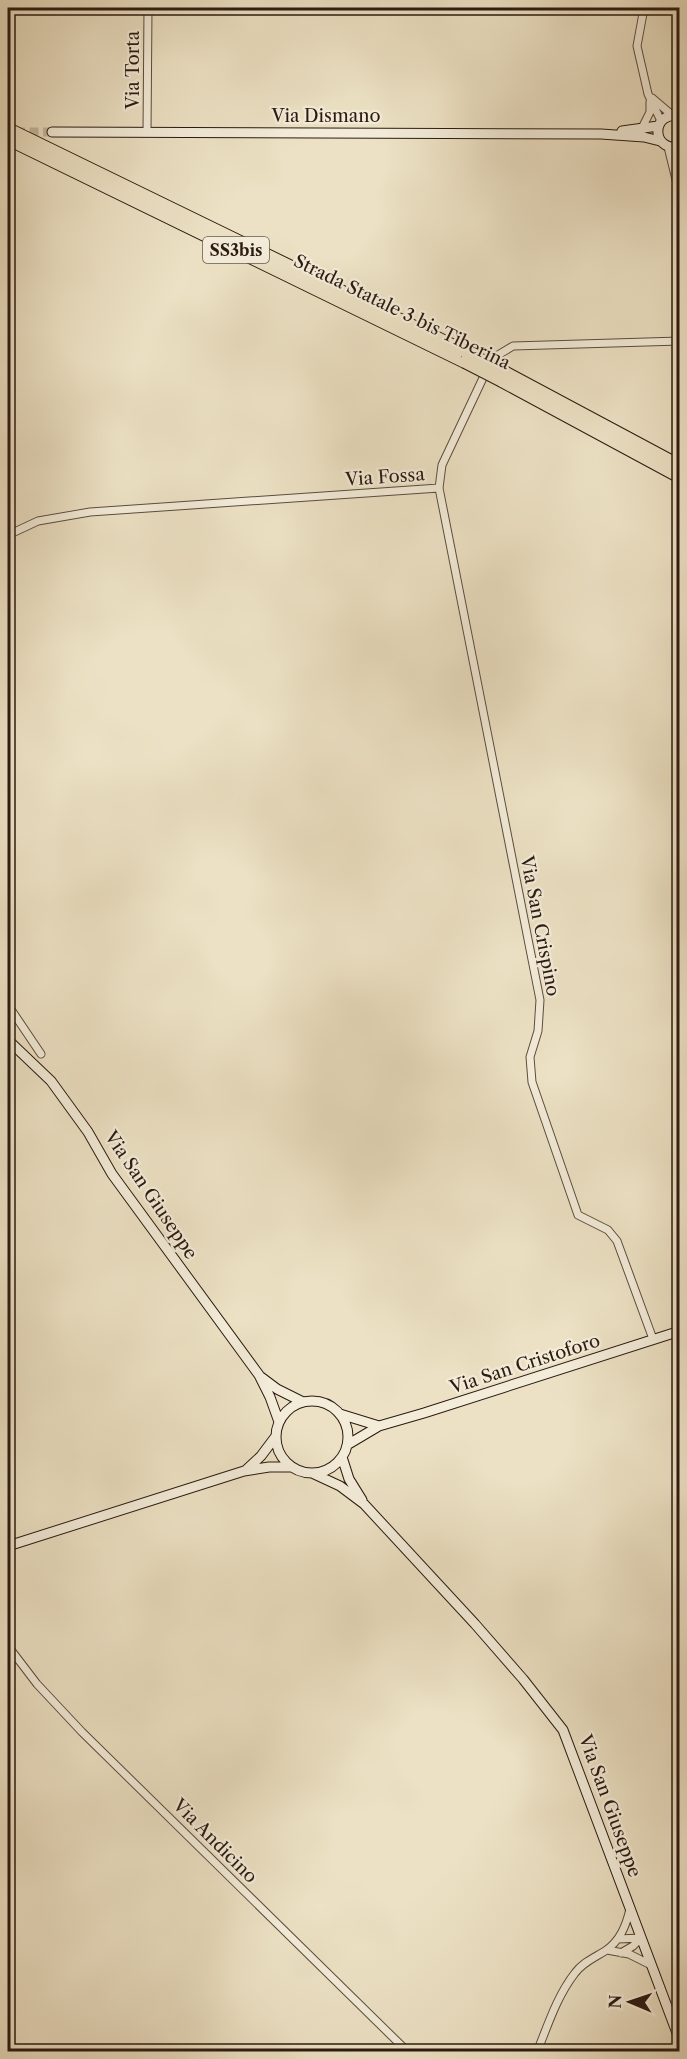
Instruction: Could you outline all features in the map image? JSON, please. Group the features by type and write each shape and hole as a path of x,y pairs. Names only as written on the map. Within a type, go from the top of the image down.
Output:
{"highway":[{"name":"Strada Statale 3 bis Tiberina","path":"8,129 680,466"},
{"name":"Strada Statale 3 bis Tiberina","path":"8,139 464,356"},
{"name":"Strada Statale 3 bis Tiberina","path":"504,377 680,477"}],"main road":[{"path":"676,115 660,124 658,136 660,141 668,147 679,147"},
{"name":"Via Dismano","path":"601,134 660,124"},
{"name":"Via Dismano","path":"52,132 601,134 652,137 660,141"},
{"name":"Via San Giuseppe","path":"8,1040 51,1081 88,1132 112,1174 259,1375 279,1422"},
{"name":"Via San Cristoforo","path":"347,1445 379,1426 680,1331"},
{"name":"Via San Giuseppe","path":"259,1375 277,1389 303,1402"},
{"path":"340,1414 346,1424 347,1445 342,1457 329,1469 312,1473 301,1472 292,1467 280,1454 276,1436 279,1422 288,1409 303,1402 323,1402 340,1414 379,1426"},
{"path":"244,1471 261,1456 276,1436"},
{"name":"Via San Giuseppe","path":"342,1457 349,1479 364,1504"},
{"path":"8,1546 244,1471 269,1467 292,1467"},
{"name":"Via San Giuseppe","path":"312,1473 339,1486 364,1504 482,1632 564,1730 680,2042"}],"street":[{"name":"Via Torta","path":"147,132 148,8"},
{"path":"644,8 637,46 649,97 660,124"},
{"path":"649,97 676,115"},
{"path":"642,128 650,112 649,97"},
{"path":"668,147 680,196"},
{"path":"675,178 679,147"},
{"name":"Via Fossa","path":"8,535 38,521 90,512 439,488 442,465 483,378 498,355 513,346 680,341"},
{"name":"Via San Crispino","path":"439,488 540,1000 538,1031 530,1057 532,1082 578,1215 608,1230 617,1241 653,1339"},
{"path":"8,1005 40,1054"},
{"name":"Via Andicino","path":"8,1646 37,1684 82,1732 408,2052"},
{"path":"537,2052 555,2007 570,1980 588,1960 607,1950 618,1939 622,1934 630,1909"},
{"path":"618,1939 641,1938"},
{"path":"621,1953 641,1938"},
{"path":"607,1950 639,1958 651,1965"}],"tunnel":[{"path":"16,132 52,132"}]}
